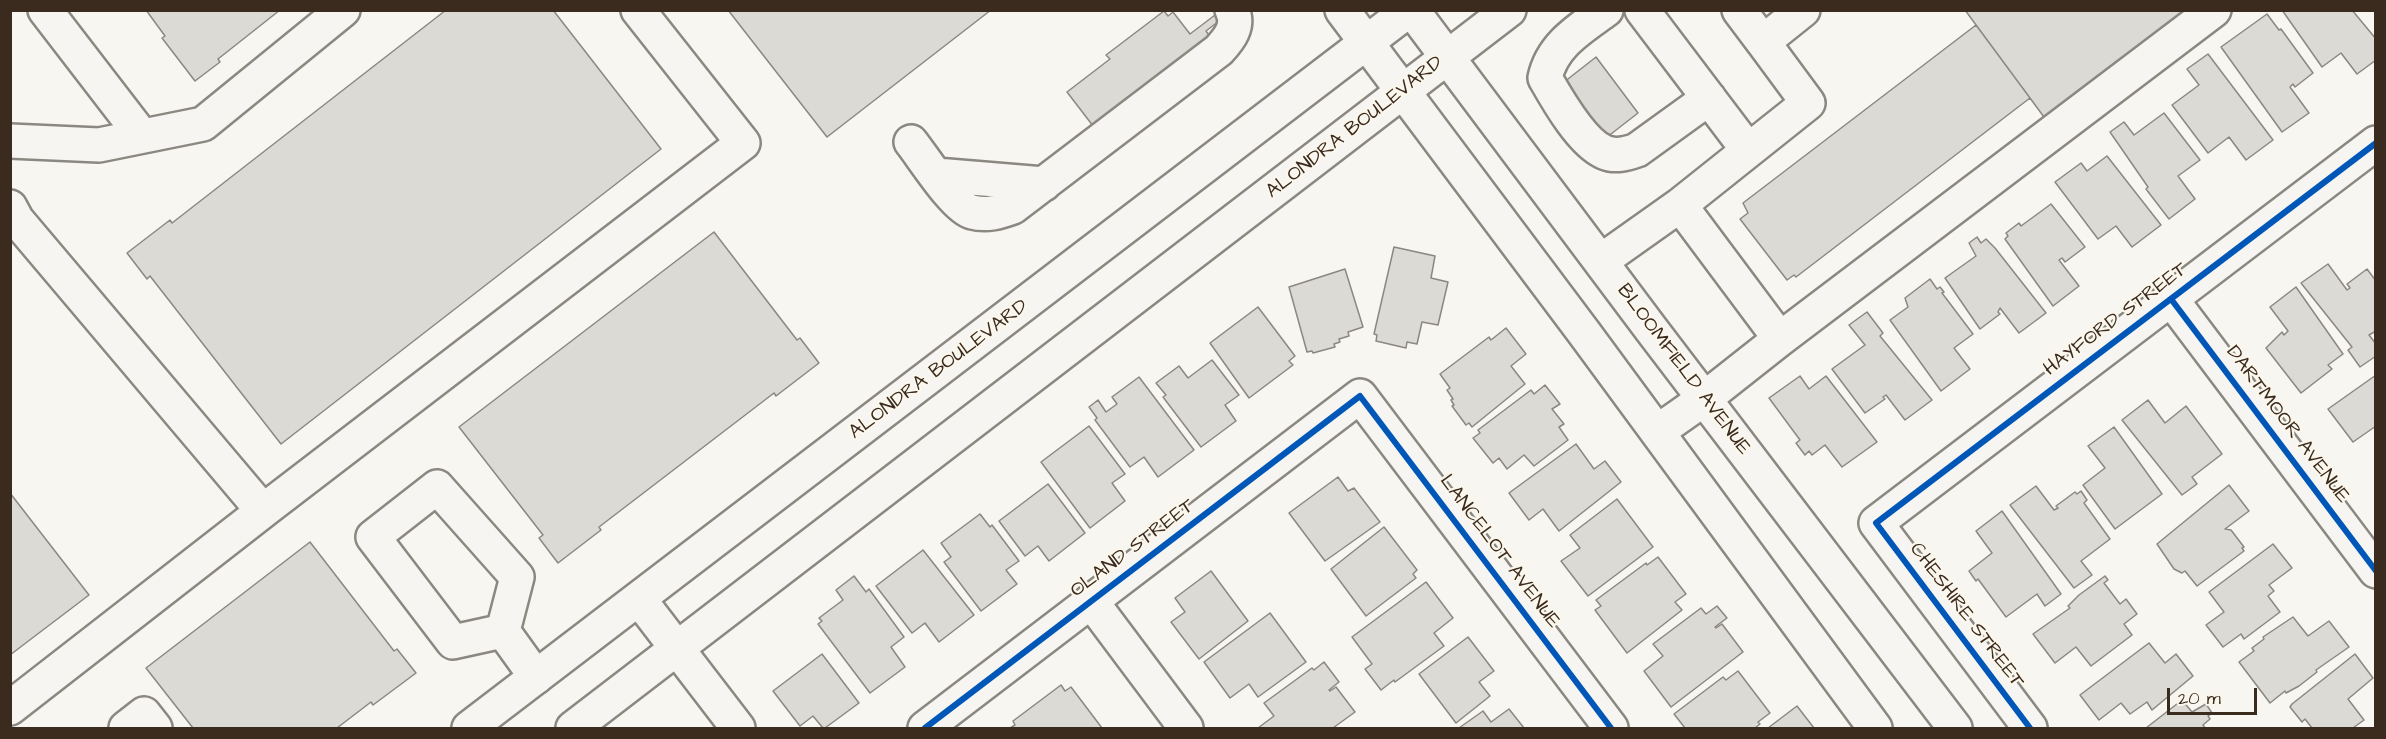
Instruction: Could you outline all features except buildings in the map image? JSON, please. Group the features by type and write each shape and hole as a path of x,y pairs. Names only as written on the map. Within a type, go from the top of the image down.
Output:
{"main road":[{"path":"45,10 142,136"},
{"path":"10,141 99,144 203,124 343,10"},
{"path":"10,708 743,143 638,10"},
{"path":"911,142 954,200 970,212 991,214 1013,207 1219,50 1233,34 1232,10"},
{"path":"1342,10 1875,729"},
{"name":"ALONDRA BOULEVARD","path":"469,729 1411,10"},
{"name":"BLOOMFIELD AVENUE","path":"1411,10 1954,729"},
{"name":"ALONDRA BOULEVARD","path":"573,729 1509,10"},
{"path":"1606,10 1568,38 1555,52 1548,65 1545,78 1560,104 1587,138 1604,152 1616,155 1627,154 1637,150 1709,98"},
{"path":"1642,10 1748,150"},
{"path":"1601,261 1680,205 1808,104 1738,10"},
{"path":"1763,42 1803,10"},
{"path":"1657,432 1704,399 2214,10"},
{"name":"HAYFORD STREET","path":"1876,523 2376,143"},
{"path":"1680,205 1780,339"},
{"path":"10,207 17,220 263,512"},
{"name":"DARTMOOR AVENUE","path":"2171,299 2376,571"},
{"name":"OLAND STREET","path":"925,729 1360,396"},
{"name":"LANCELOT AVENUE","path":"1360,396 1611,729"},
{"path":"437,487 517,577 503,631 453,642 373,537 437,487"},
{"name":"CHESHIRE STREET","path":"1876,523 2030,729"},
{"path":"639,599 738,729"},
{"path":"1091,602 1186,729"},
{"path":"503,631 536,677"},
{"path":"126,729 144,714 154,729"}],"cycle path":[{"path":"2030,728 1876,523 2376,143"},
{"path":"2171,299 2376,571"},
{"path":"925,728 1360,396 1611,728"}]}
